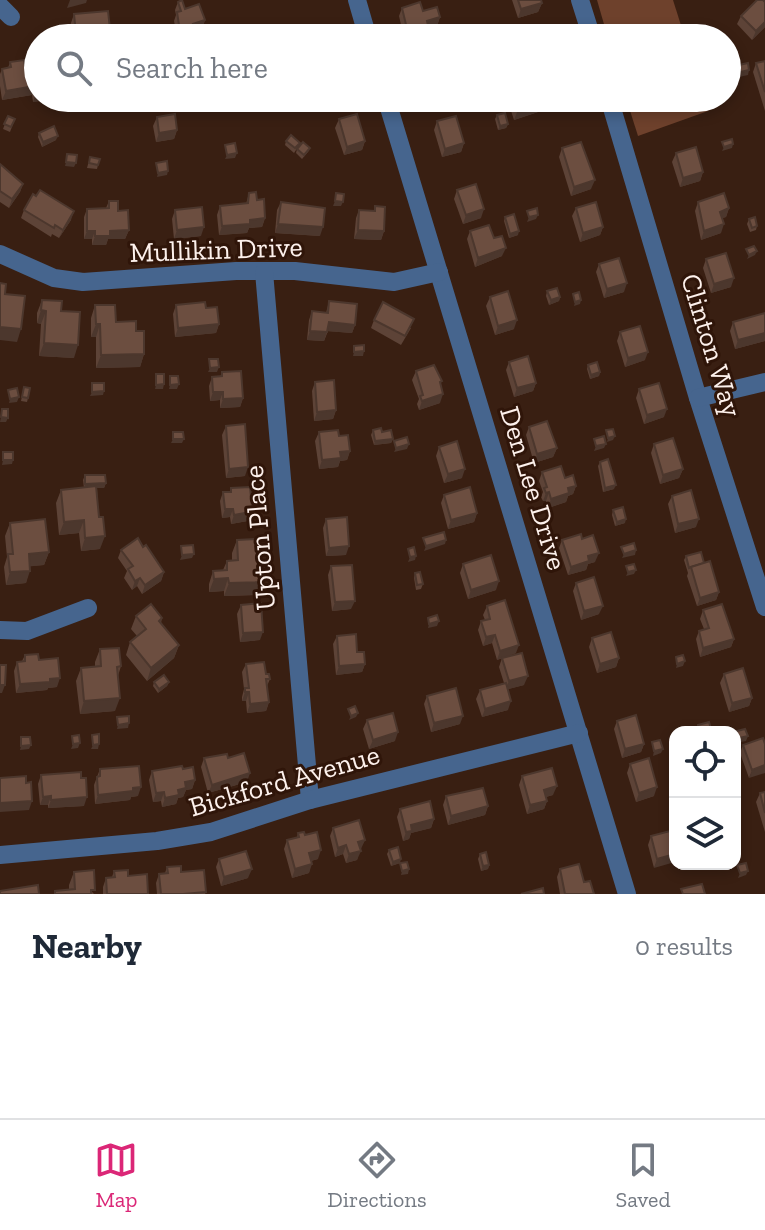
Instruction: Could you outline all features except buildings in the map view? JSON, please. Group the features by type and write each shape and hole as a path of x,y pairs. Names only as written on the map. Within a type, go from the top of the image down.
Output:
{"street":[{"path":"357,0 364,24"},
{"path":"580,0 588,24"},
{"name":"Den Lee Drive","path":"390,112 627,894"},
{"name":"Clinton Way","path":"613,112 698,398 765,607"},
{"name":"Mullikin Drive","path":"0,254 54,278 83,282 205,272 295,271 379,282 412,280 439,272"},
{"name":"Upton Place","path":"264,272 310,800"},
{"path":"698,398 765,382"},
{"path":"0,630 27,631 88,608"},
{"name":"Bickford Avenue","path":"0,855 184,838 310,800 579,733"}],"shaded area":[{"path":"597,0 673,0 681,24 604,24"},
{"path":"630,112 705,112 638,136"}]}
